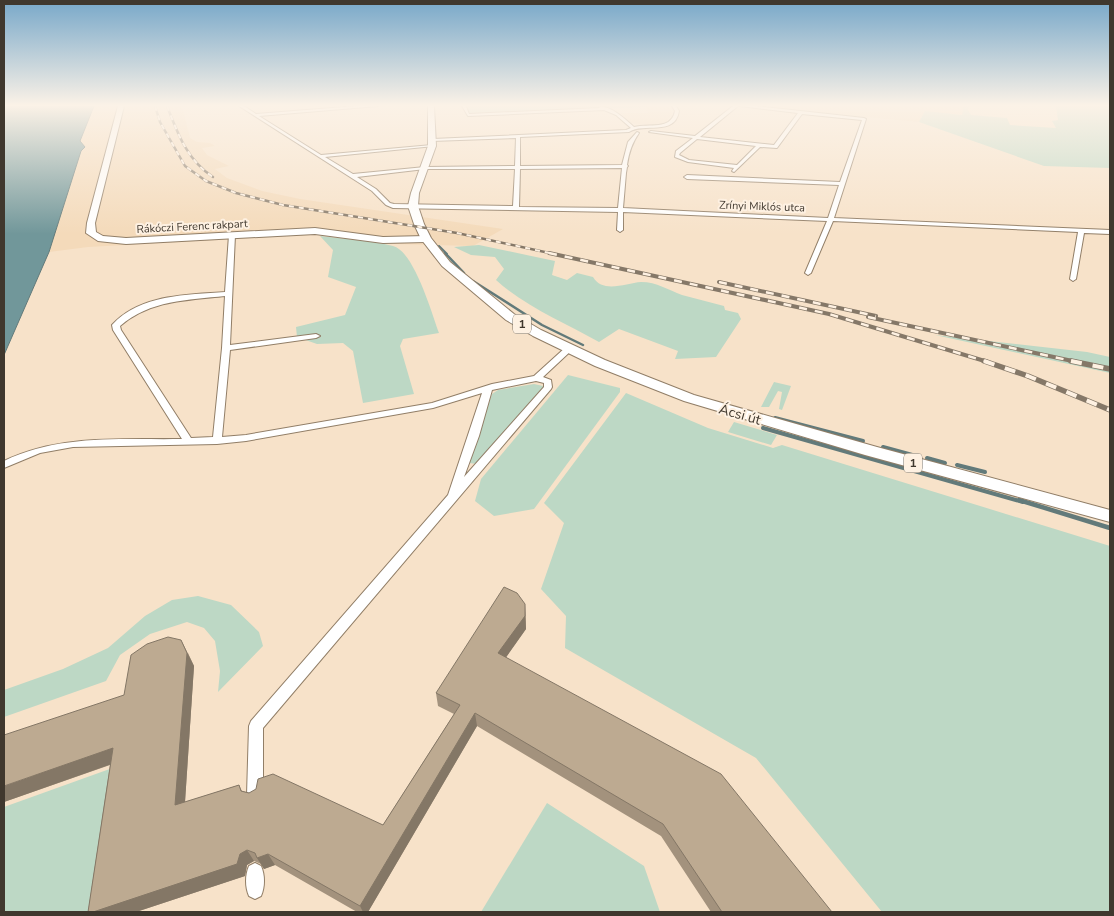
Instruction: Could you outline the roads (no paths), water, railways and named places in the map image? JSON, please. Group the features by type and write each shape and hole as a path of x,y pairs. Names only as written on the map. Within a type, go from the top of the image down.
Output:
{"main road":[{"path":"413,206 415,193 431,149"},
{"name":"Ácsi út","path":"413,206 426,239 446,264 492,304 537,333 569,349 626,374 716,407 1110,516"}],"street":[{"name":"Rákóczi Ferenc rakpart","path":"110,149 91,223 93,234 101,239 119,241 325,231 383,240 426,239"},
{"name":"Zrínyi Miklós utca","path":"309,149 374,190 388,204 831,218 1110,232"},
{"path":"320,156 383,149"},
{"path":"516,208 518,149"},
{"path":"620,230 620,210 628,149"},
{"path":"682,149 677,156 688,162 738,166"},
{"path":"727,178 755,149"},
{"path":"808,273 831,218 854,149"},
{"path":"352,176 424,168 626,166"},
{"path":"687,177 843,184"},
{"path":"1072,279 1082,231"},
{"path":"217,441 226,348 232,235"},
{"path":"189,442 117,330 116,325 123,317 148,306 228,294"},
{"path":"226,348 316,336"},
{"path":"4,465 43,450 77,444 189,442 246,438 433,405 488,388 537,378 569,349"},
{"path":"255,795 256,726 548,387 548,382 537,378"},
{"path":"452,498 488,388"},
{"path":"464,463 472,466 482,464"},
{"path":"255,872 255,890"}],"water":[{"path":"4,149 83,149 49,252 4,355"}],"waterway":[{"path":"439,246 447,254"},
{"path":"445,253 464,273"},
{"path":"473,281 542,325 583,345"},
{"path":"775,418 863,441"},
{"path":"763,428 1023,502"},
{"path":"883,447 916,456"},
{"path":"927,458 945,463"},
{"path":"957,465 985,472"},
{"path":"1019,500 1110,528"}],"railway":[{"path":"175,149 185,166 206,181 236,193 283,205 457,233 554,254"},
{"path":"186,149 196,163 213,177"},
{"path":"549,253 829,314 988,362"},
{"path":"719,282 876,316"},
{"path":"868,317 1077,362"},
{"path":"984,361 1028,376 1110,410"},
{"path":"1071,361 1110,369"}]}
